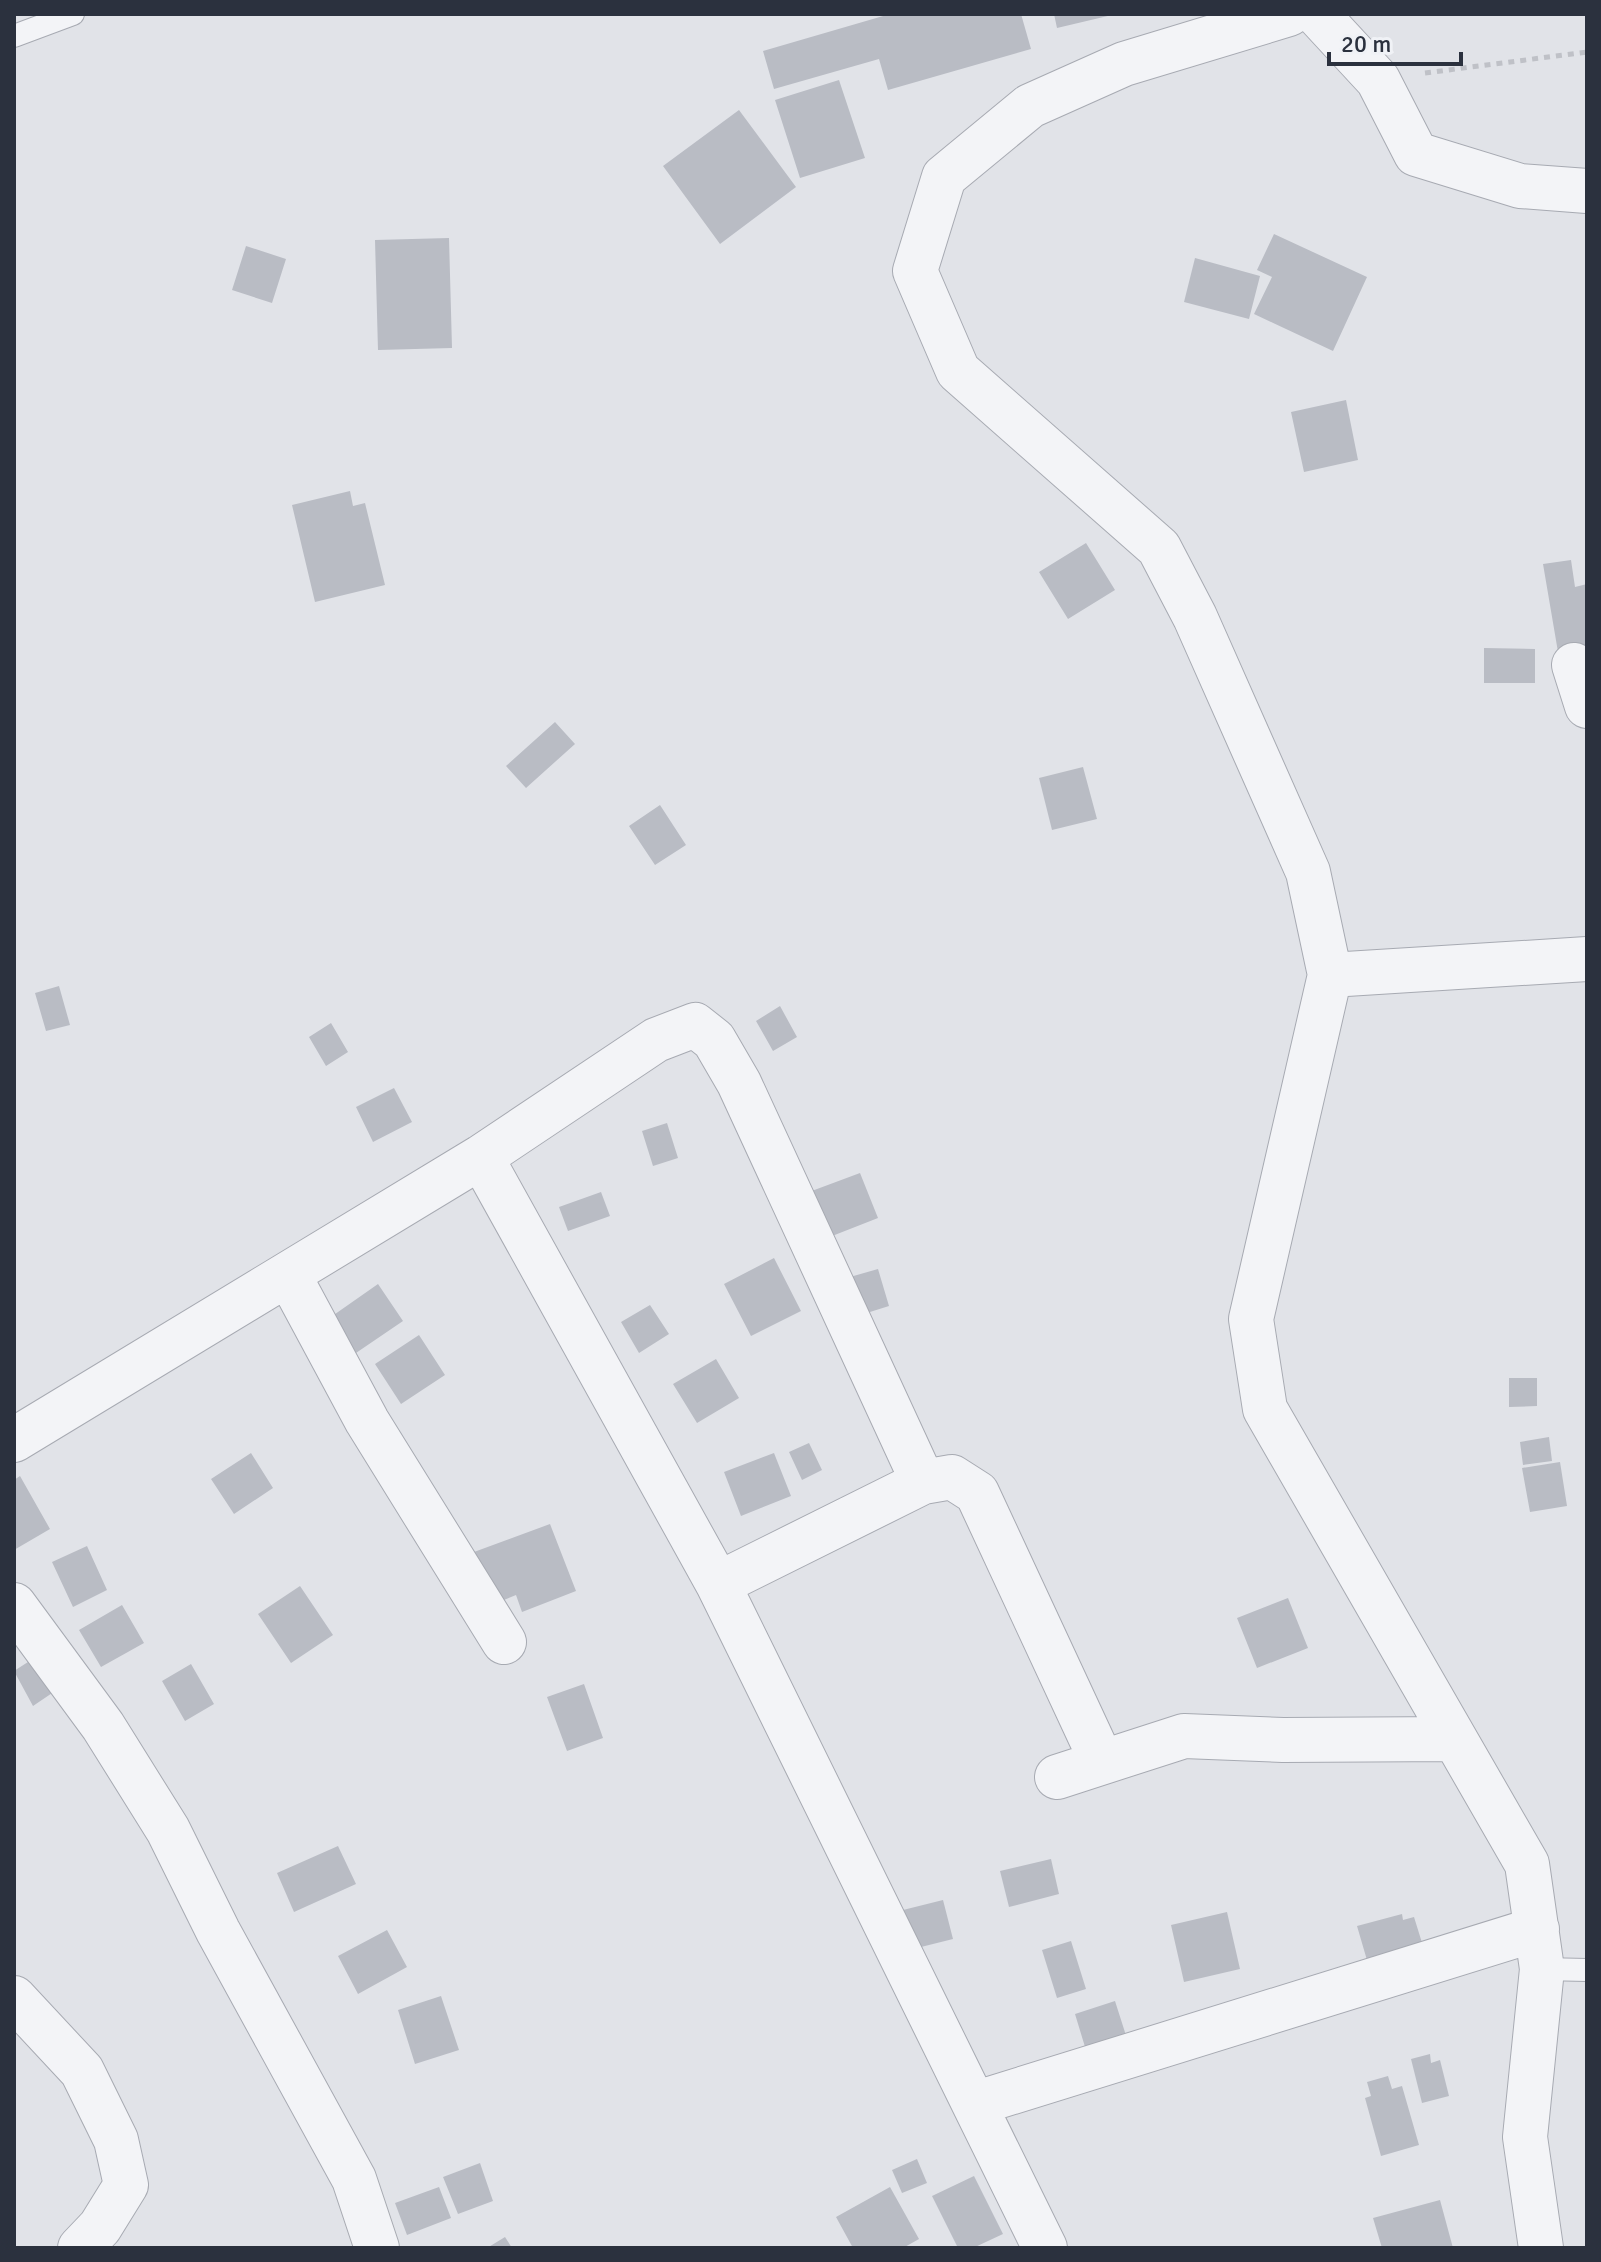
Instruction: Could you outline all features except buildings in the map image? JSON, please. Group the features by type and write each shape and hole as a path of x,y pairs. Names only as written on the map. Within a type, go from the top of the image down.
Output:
{"street":[{"path":"1289,14 1124,64 1030,106 944,177 915,271 958,371 1159,548 1195,617 1308,872 1330,975 1251,1319 1265,1409 1527,1864 1539,1949 1525,2137 1541,2248"},
{"path":"1317,14 1378,80 1416,154 1520,186 1587,191"},
{"path":"1574,665 1587,706"},
{"path":"1330,975 1587,959"},
{"path":"14,1440 481,1157 656,1040 695,1025 714,1040 739,1083 923,1482"},
{"path":"481,1157 718,1584 977,2103 1045,2248"},
{"path":"288,1274 367,1421 504,1642"},
{"path":"718,1584 923,1482 952,1477 977,1493 1102,1762"},
{"path":"14,1605 103,1726 168,1830 218,1931 354,2179 377,2248"},
{"path":"1057,1777 1184,1736 1283,1740 1454,1739"},
{"path":"977,2103 1539,1949"},
{"path":"14,1998 82,2071 116,2140 126,2185 100,2227 80,2248"}],"lane":[{"path":"14,36 73,14"},
{"path":"1539,1949 1587,1970"}],"path":[{"path":"1378,80 1587,52"}]}
